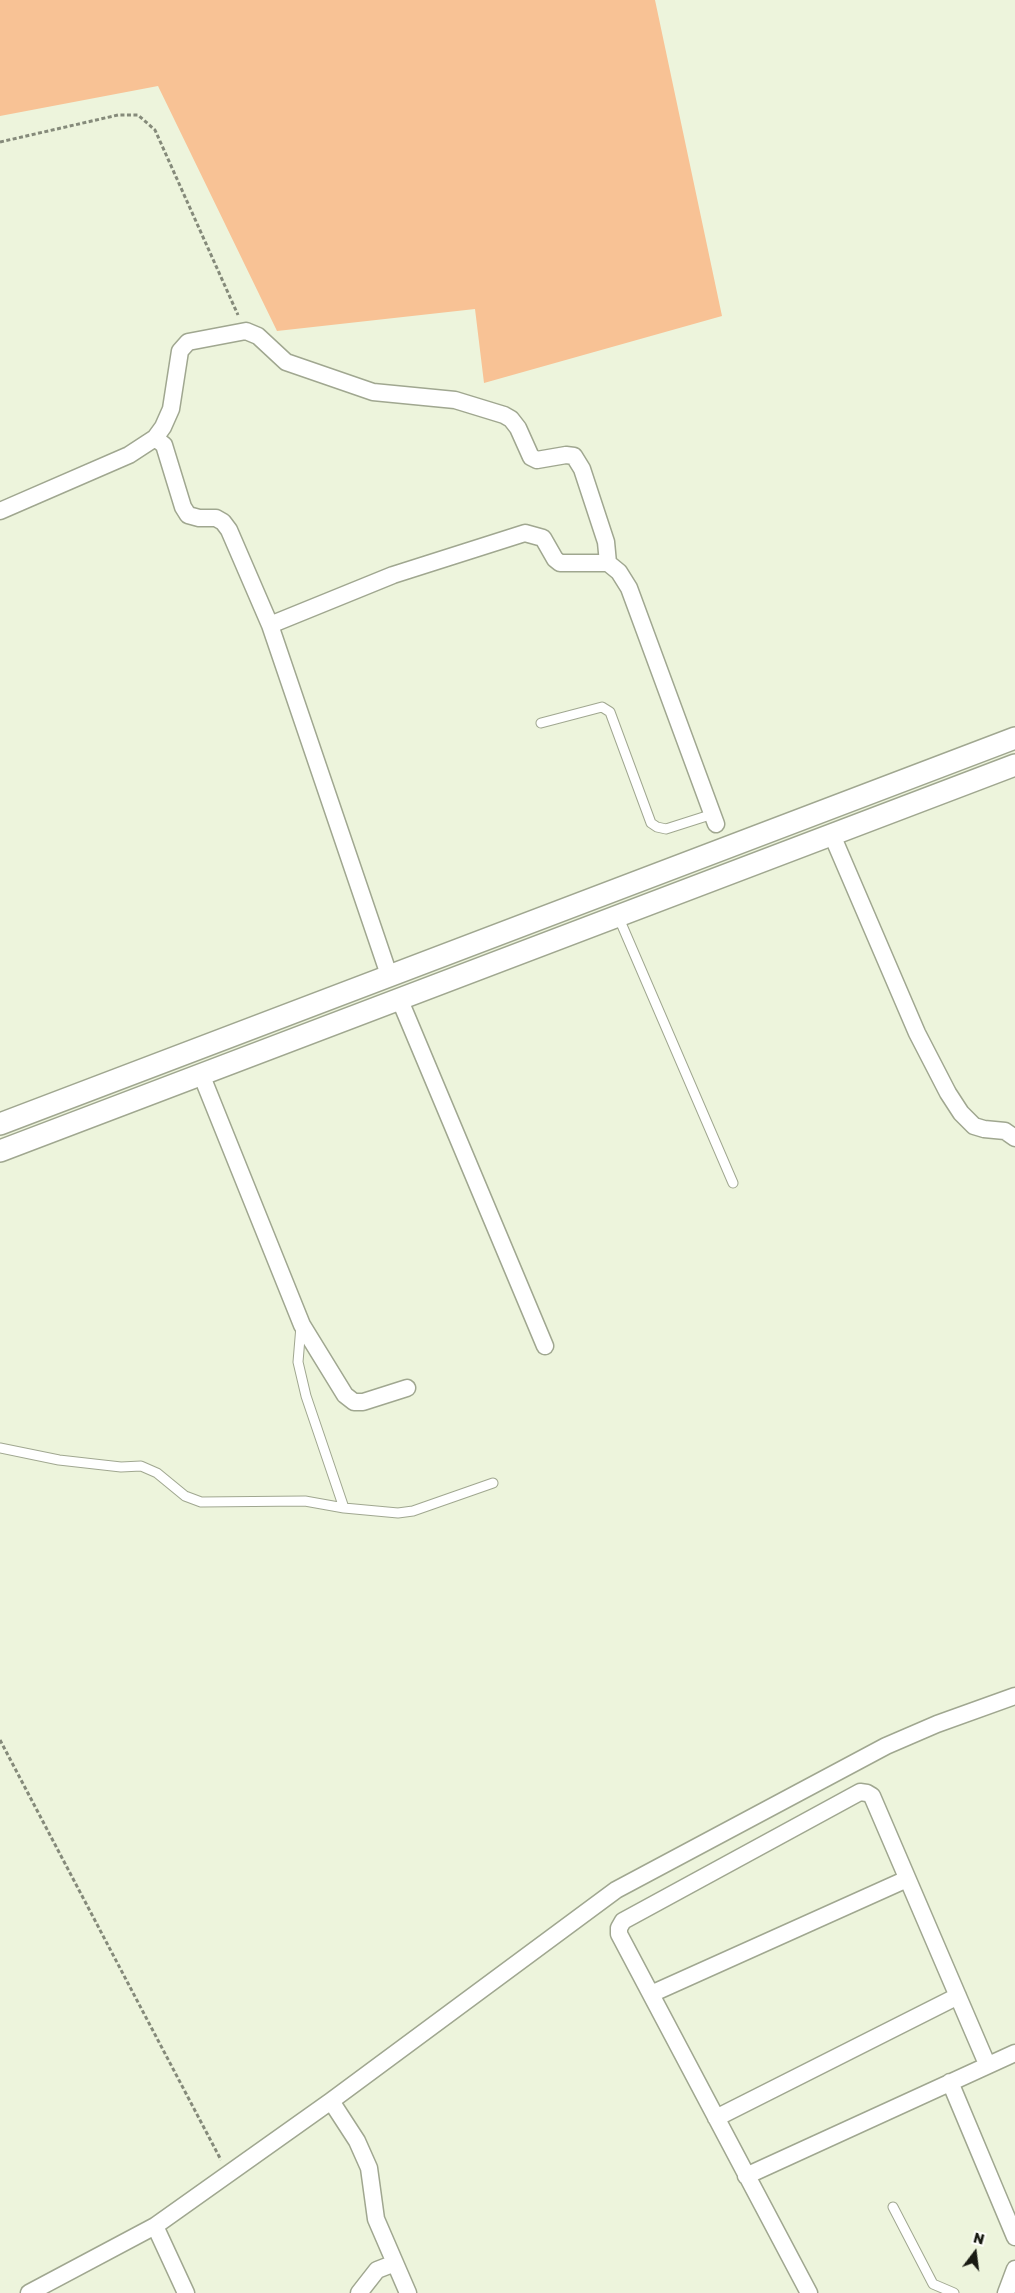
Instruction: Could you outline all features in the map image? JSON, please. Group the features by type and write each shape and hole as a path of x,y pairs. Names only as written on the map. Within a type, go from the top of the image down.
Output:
{"street":[{"path":"0,511 129,455 155,438 163,427 171,409 180,351 188,342 246,331 258,336 286,362 373,392 455,400 504,415 511,419 518,428 531,457 537,460 566,455 574,456 582,469 606,542 608,563"},
{"path":"155,438 164,445 183,507 188,515 198,518 216,518 223,522 229,530 270,625 389,975"},
{"path":"270,625 393,575 525,533 543,538 554,559 560,563 608,563 619,572 629,588 715,819"},
{"path":"0,1124 1015,738"},
{"path":"0,1151 1015,765"},
{"path":"832,835 917,1033 948,1093 961,1113 974,1126 984,1129 1012,1129"},
{"path":"399,998 545,1346"},
{"path":"201,1074 302,1325 345,1395 354,1402 363,1402 407,1388"},
{"path":"30,2293 155,2226 330,2101 616,1890 886,1746 937,1724 1015,1696"},
{"path":"809,2293 619,1934 622,1921 860,1792 867,1793 872,1796 987,2064"},
{"path":"651,1994 907,1879"},
{"path":"716,2118 958,1996"},
{"path":"746,2176 987,2064 1015,2053"},
{"path":"950,2082 1012,2215 1015,2236"},
{"path":"330,2101 357,2141 369,2168 376,2219 408,2293"},
{"path":"155,2226 186,2293"},
{"path":"359,2293 377,2270 395,2263"},
{"path":"1006,2293 1015,2269"}],"lane":[{"path":"542,723 602,707 610,712 650,823 666,829 715,819"},
{"path":"618,916 733,1182"},
{"path":"302,1325 298,1362 306,1396 344,1508"},
{"path":"0,1448 59,1460 141,1466 157,1472 186,1496 201,1502 305,1501 374,1513 398,1514 414,1511 493,1484"},
{"path":"893,2207 933,2284 954,2293"}],"path":[{"path":"0,142 118,115 138,115 155,130 246,331"},
{"path":"0,1740 228,2174"}],"shaded area":[{"path":"0,0 655,0 722,316 484,383 475,309 277,331 158,86 0,116"}]}
